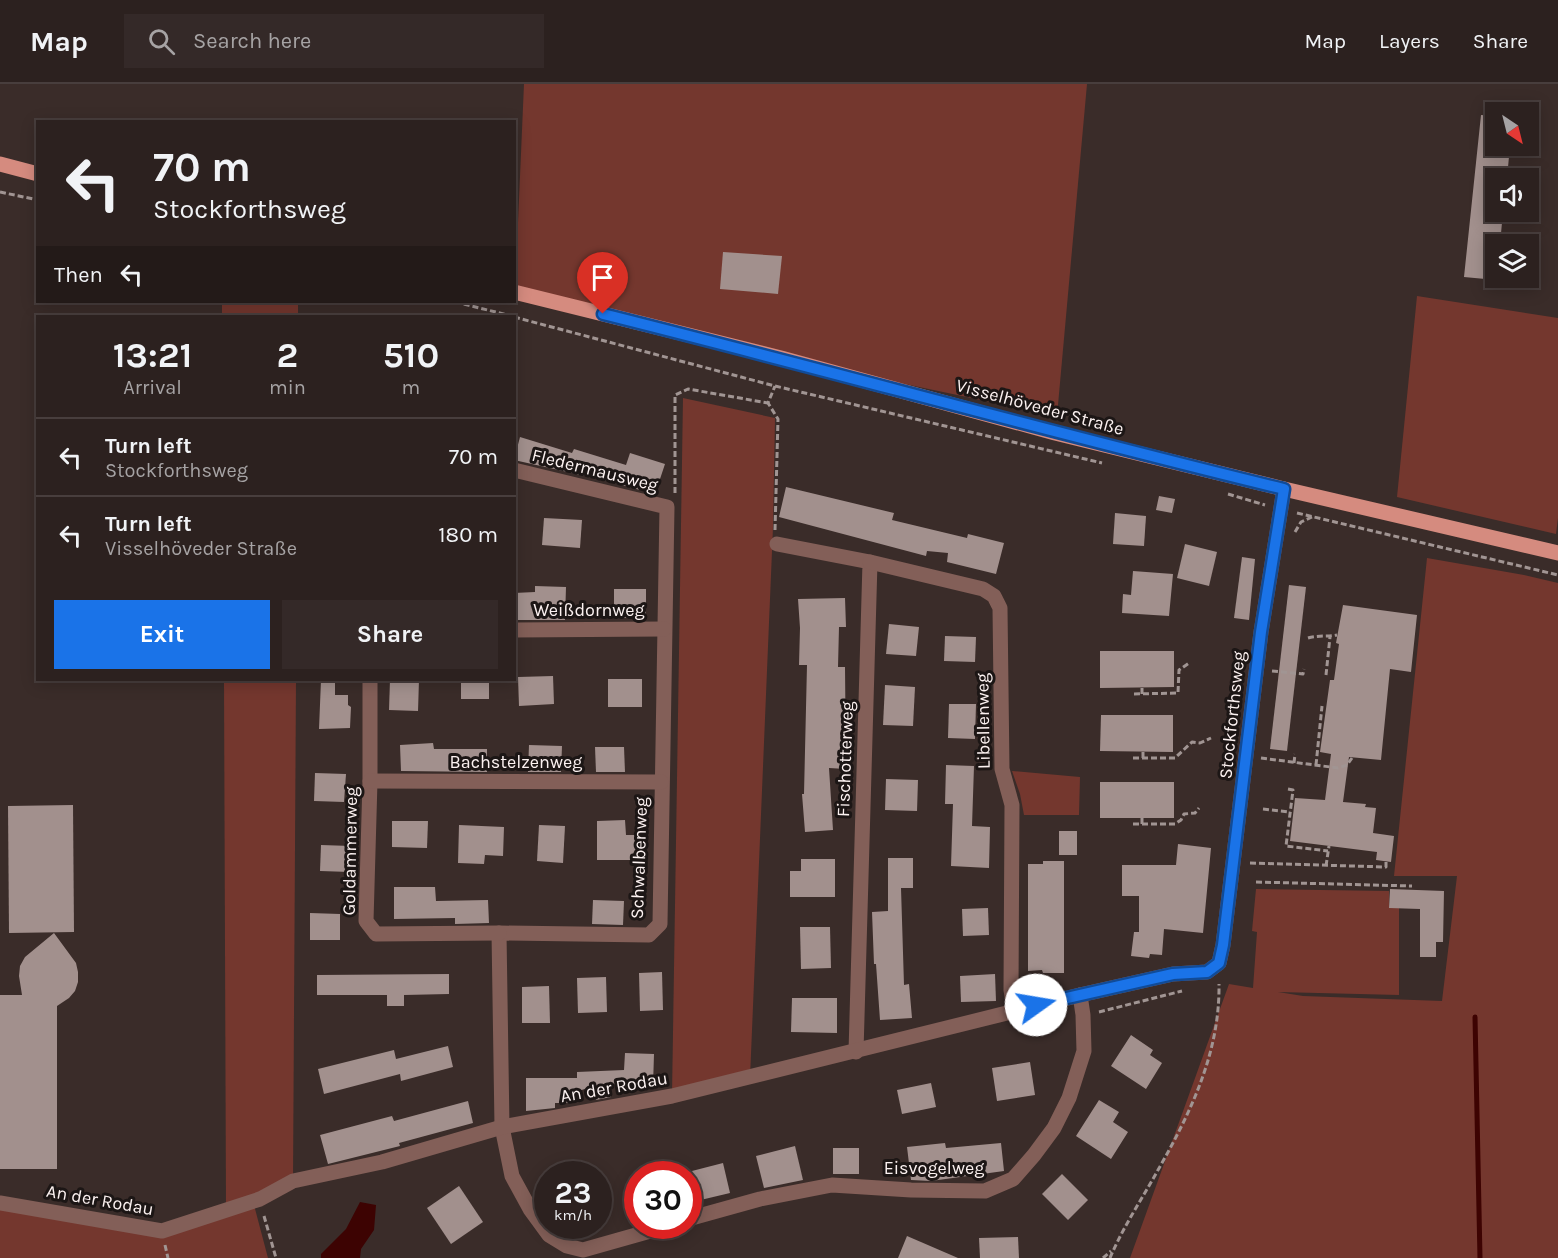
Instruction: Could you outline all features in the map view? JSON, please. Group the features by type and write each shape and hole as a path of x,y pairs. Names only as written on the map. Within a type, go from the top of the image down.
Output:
{"main road":[{"path":"0,164 36,173"},
{"name":"Visselhöveder Straße","path":"516,292 781,358 1044,429 1284,489 1558,553"}],"street":[{"name":"Fledermausweg","path":"516,470 667,507"},
{"name":"Stockforthsweg","path":"1214,969 1219,963 1223,945 1261,632 1279,508 1284,489"},
{"name":"Schwalbenweg","path":"499,933 650,935 660,924 667,507"},
{"path":"777,544 870,562"},
{"name":"Libellenweg","path":"870,562 983,589 994,596 1000,608 1002,769 1012,805 1011,990 1014,1010"},
{"name":"Fischotterweg","path":"856,1052 870,562"},
{"name":"Weißdornweg","path":"516,630 664,629"},
{"name":"Goldammerweg","path":"370,681 366,921 376,934 499,933"},
{"name":"Bachstelzenweg","path":"370,781 662,782"},
{"path":"499,933 502,1126 513,1176 530,1209 549,1235 567,1246 583,1250 624,1238"},
{"name":"An der Rodau","path":"0,1203 162,1231 260,1199 293,1181 382,1162 502,1126 672,1096 856,1052 1080,994 1173,974 1214,969"},
{"name":"Eisvogelweg","path":"702,1216 760,1199 832,1185 911,1190 985,1191 1013,1179 1054,1128 1069,1098 1084,1051 1080,994"}],"path":[{"path":"0,192 36,200"},
{"path":"459,303 505,315"},
{"path":"516,318 776,386 1111,466"},
{"path":"768,403 776,386"},
{"path":"667,507 675,497 675,395 688,388 768,403 778,419 775,533 777,544"},
{"path":"1225,493 1558,575"},
{"path":"1308,638 1338,635"},
{"path":"1326,675 1330,637"},
{"path":"1134,694 1178,693 1179,670 1189,663"},
{"path":"1272,671 1303,674 1304,669"},
{"path":"1143,687 1143,694"},
{"path":"1316,765 1322,706"},
{"path":"1133,758 1175,758 1192,742 1200,743 1212,738"},
{"path":"1143,752 1143,758"},
{"path":"1294,763 1295,754"},
{"path":"1262,758 1340,768 1347,765 1352,758"},
{"path":"1288,789 1293,790 1286,846 1328,851"},
{"path":"1133,824 1175,824 1184,814 1195,813 1199,808"},
{"path":"1263,808 1290,812"},
{"path":"1142,818 1142,824"},
{"path":"1282,834 1288,835"},
{"path":"1326,866 1329,846"},
{"path":"1246,863 1386,867 1386,861"},
{"path":"1256,882 1412,886"},
{"path":"1110,1258 1187,1116 1204,1075 1215,1035 1218,1008 1219,983 1214,969"},
{"path":"260,1199 276,1258"},
{"path":"1103,1258 1113,1250"}],"shaded area":[{"path":"524,84 1087,84 1057,416 781,358 516,292"},
{"path":"1417,296 1558,318 1558,518 1556,534 1397,497"},
{"path":"222,303 298,303 298,315 222,315"},
{"path":"683,398 775,418 773,527 750,1078 672,1096"},
{"path":"1427,558 1558,583 1558,1258 1130,1258 1229,984 1253,988 1257,932 1252,931 1256,889 1389,891 1389,908 1399,908 1399,995 1278,992 1303,996 1442,1001 1457,876 1394,876"},
{"path":"224,681 296,681 293,1181 226,1210"},
{"path":"1012,771 1080,777 1079,815 1024,815"},
{"path":"360,1202 376,1205 374,1230 361,1249 360,1258 321,1258 321,1254 346,1229"},
{"path":"254,1205 268,1258 0,1258 0,1206 162,1233"}],"building":[{"path":"1481,115 1485,115 1485,156 1509,156 1508,168 1485,168 1485,222 1502,222 1501,234 1485,234 1485,279 1464,277"},
{"path":"723,252 782,256 778,294 720,289"},
{"path":"520,437 572,453 574,449 626,465 630,453 665,464 655,494 516,460"},
{"path":"786,487 894,513 892,520 967,538 968,534 1004,543 996,574 947,562 948,553 927,551 926,556 779,517"},
{"path":"1159,496 1175,499 1172,513 1156,510"},
{"path":"1115,513 1146,516 1144,546 1113,544"},
{"path":"544,518 582,520 580,548 542,545"},
{"path":"1185,544 1217,552 1209,586 1177,578"},
{"path":"1242,557 1255,559 1249,620 1234,618"},
{"path":"1133,571 1173,574 1169,616 1122,613 1123,594 1131,595"},
{"path":"1289,585 1306,587 1287,751 1270,749"},
{"path":"535,586 566,587 565,620 516,620 516,593 535,592"},
{"path":"614,589 646,589 646,618 614,618"},
{"path":"845,598 846,627 839,627 838,667 845,667 846,769 829,768 833,830 805,832 802,794 804,794 807,665 799,665 798,599"},
{"path":"1343,605 1417,615 1411,672 1390,669 1381,760 1349,757 1343,802 1366,804 1365,807 1376,808 1373,833 1394,836 1391,862 1376,860 1377,852 1290,841 1295,798 1325,800 1331,754 1320,752 1330,680 1334,680 1339,644 1336,643"},
{"path":"889,624 919,627 916,656 886,654"},
{"path":"945,636 976,637 975,662 944,661"},
{"path":"1100,651 1174,651 1174,687 1100,688"},
{"path":"553,676 554,704 519,706 518,677"},
{"path":"608,679 642,679 642,707 608,707"},
{"path":"321,681 335,681 335,695 348,695 348,705 351,707 350,728 319,729"},
{"path":"390,681 419,681 418,711 389,710"},
{"path":"461,681 489,681 489,699 461,699"},
{"path":"885,685 915,687 913,726 883,725"},
{"path":"949,704 976,704 975,739 948,738"},
{"path":"1101,715 1173,715 1173,752 1100,751"},
{"path":"433,743 434,749 487,749 487,772 401,771 400,745"},
{"path":"529,745 562,746 561,772 528,772"},
{"path":"595,747 624,747 625,772 596,772"},
{"path":"946,765 974,766 972,826 990,827 989,868 951,866 953,804 945,804"},
{"path":"315,773 346,774 344,802 314,801"},
{"path":"886,779 918,780 917,811 885,810"},
{"path":"1100,782 1174,782 1174,818 1100,818"},
{"path":"73,805 74,932 9,933 8,806"},
{"path":"625,820 626,835 646,835 646,860 597,860 597,821"},
{"path":"392,821 428,821 427,848 392,847"},
{"path":"459,825 504,827 503,856 485,855 484,864 458,863"},
{"path":"539,825 565,826 563,863 537,861"},
{"path":"1059,831 1077,831 1077,855 1059,855"},
{"path":"1178,844 1211,848 1203,933 1164,929 1162,955 1150,954 1149,958 1131,956 1134,932 1139,932 1139,896 1122,896 1122,865 1176,865"},
{"path":"321,845 351,846 350,872 320,871"},
{"path":"888,858 913,858 913,888 901,888 904,985 909,984 912,1018 880,1020 876,964 874,964 872,912 888,911"},
{"path":"801,859 835,859 835,897 790,897 790,871 801,871"},
{"path":"1043,861 1064,861 1064,973 1028,971 1028,864 1043,864"},
{"path":"394,887 435,887 436,901 488,900 489,923 455,924 455,918 394,919"},
{"path":"1390,889 1444,891 1443,942 1436,942 1436,957 1420,957 1420,909 1389,908"},
{"path":"593,900 624,901 623,925 592,924"},
{"path":"988,908 989,935 963,936 962,909"},
{"path":"310,913 340,914 340,940 310,940"},
{"path":"800,927 830,927 831,968 801,969"},
{"path":"54,933 76,963 78,972 75,991 57,1006 57,1169 0,1169 0,995 22,995 20,966 25,957"},
{"path":"662,972 663,1010 640,1011 639,973"},
{"path":"449,974 449,994 404,995 404,1006 387,1006 387,995 317,995 317,975"},
{"path":"995,974 996,1001 961,1002 960,976"},
{"path":"606,977 607,1012 578,1013 577,978"},
{"path":"549,986 550,1023 522,1023 522,987"},
{"path":"792,998 837,998 837,1033 791,1032"},
{"path":"1131,1035 1153,1050 1150,1055 1162,1063 1146,1089 1111,1066"},
{"path":"448,1046 453,1067 401,1081 400,1074 324,1094 318,1069 394,1050 396,1059"},
{"path":"625,1053 654,1054 653,1086 610,1084 611,1097 596,1100 591,1087 569,1094 572,1103 555,1103 555,1108 526,1111 526,1078 577,1078 577,1072 624,1070"},
{"path":"1030,1062 1035,1095 997,1101 992,1068"},
{"path":"931,1083 936,1107 902,1114 897,1090"},
{"path":"1099,1100 1119,1112 1113,1122 1128,1132 1111,1159 1076,1136"},
{"path":"468,1101 473,1123 399,1143 400,1146 328,1164 320,1135 392,1116 394,1121"},
{"path":"945,1143 946,1148 1001,1143 1004,1171 931,1181 911,1180 907,1147"},
{"path":"795,1146 803,1180 764,1188 756,1156"},
{"path":"833,1148 859,1148 859,1174 833,1174"},
{"path":"723,1163 730,1193 702,1200 702,1168"},
{"path":"1062,1174 1088,1200 1068,1220 1042,1194"},
{"path":"459,1186 483,1222 451,1244 427,1208"},
{"path":"907,1236 958,1258 898,1258"},
{"path":"1018,1237 1019,1258 980,1258 979,1238"}],"waterway":[{"path":"1475,1017 1480,1258"}],"route":[{"path":"603,314 1284,489 1276,526 1261,632 1222,955 1219,963 1207,972 1173,974 1036,1005"}]}
